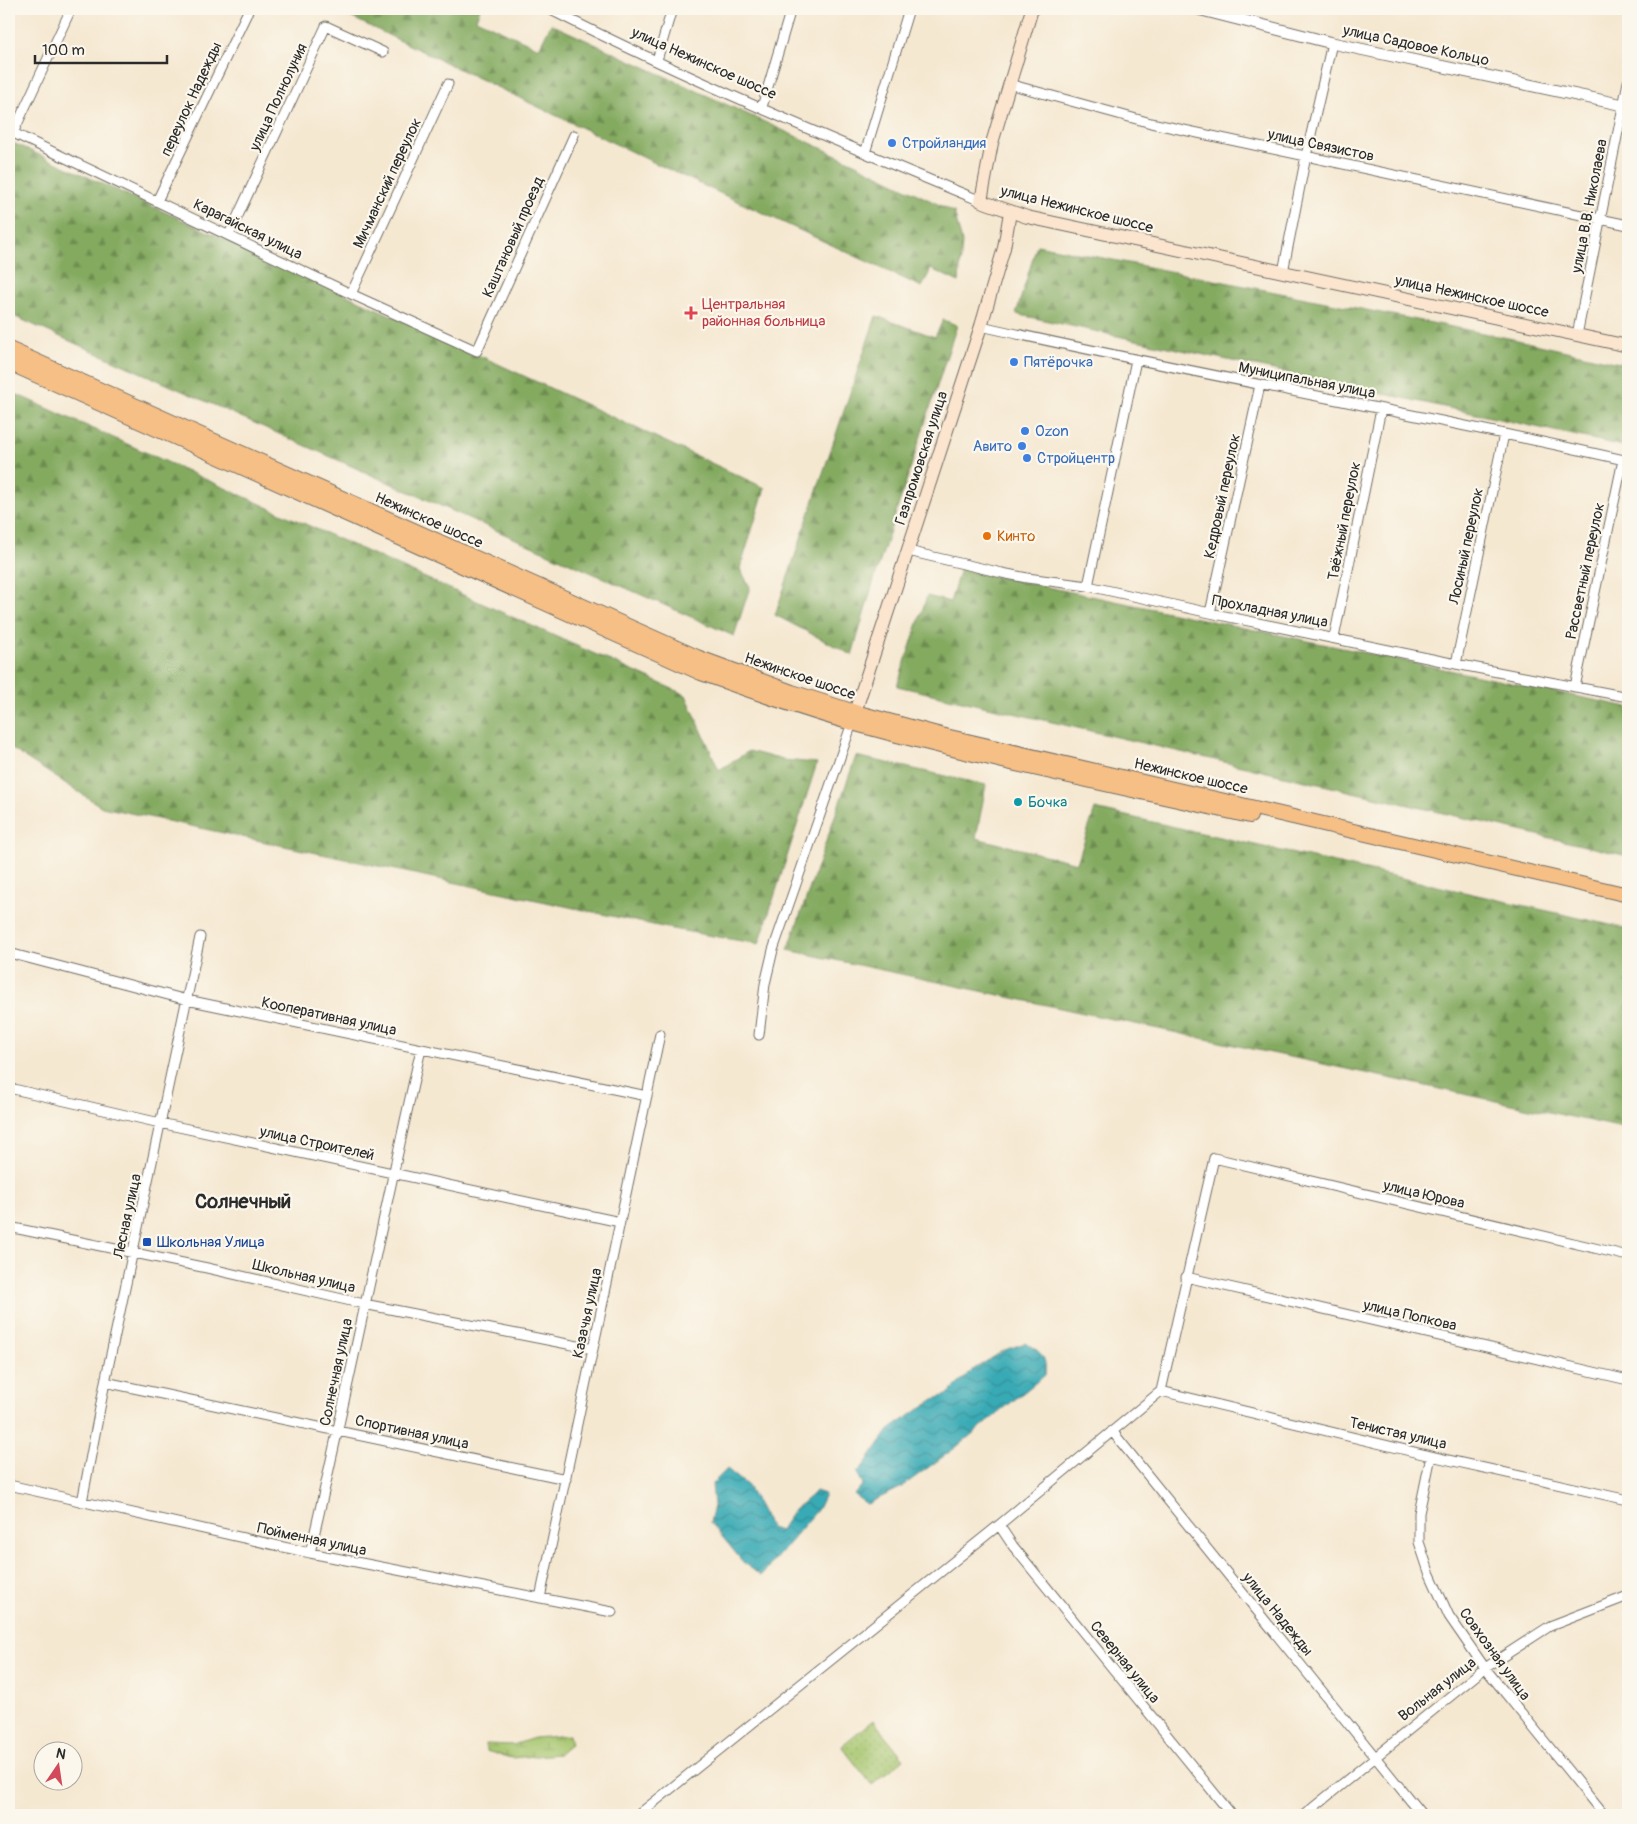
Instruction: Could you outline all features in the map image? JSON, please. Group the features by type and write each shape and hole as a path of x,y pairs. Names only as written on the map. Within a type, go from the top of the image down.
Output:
{"main road":[{"path":"981,201 987,161 1032,9"},
{"name":"улица Нежинское шоссе","path":"981,201 1010,212 1628,346"},
{"name":"Газпромовская улица","path":"854,718 981,326 1004,248 1010,212"},
{"name":"Нежинское шоссе","path":"9,349 697,657 792,692 854,718 942,746 1628,903"},
{"name":"Нежинское шоссе","path":"9,363 701,673 762,695 854,718 941,735 1628,895"}],"street":[{"path":"11,132 71,9"},
{"name":"переулок Надежды","path":"158,201 249,9"},
{"name":"улица Нежинское шоссе","path":"549,9 657,60 865,153 981,201"},
{"path":"657,60 672,9"},
{"path":"762,107 791,9"},
{"path":"865,153 909,9"},
{"name":"улица Садовое Кольцо","path":"1198,9 1332,43 1626,105"},
{"name":"улица Полнолуния","path":"229,235 326,26 383,52"},
{"path":"1283,272 1306,156 1332,43"},
{"name":"улица В.В. Николаева","path":"1577,335 1626,105 1628,82"},
{"name":"Мичманский переулок","path":"351,294 448,84"},
{"name":"улица Связистов","path":"1009,84 1151,123 1628,225"},
{"name":"Карагайская улица","path":"11,132 351,294 477,351"},
{"name":"Каштановый проезд","path":"477,351 574,135"},
{"name":"Муниципальная улица","path":"981,326 1136,360 1626,460"},
{"path":"1088,586 1136,360"},
{"name":"Кедровый переулок","path":"1210,613 1260,385"},
{"name":"Таёжный переулок","path":"1334,638 1381,409"},
{"name":"Лосиный переулок","path":"1456,664 1504,434"},
{"name":"Рассветный переулок","path":"1575,687 1626,460"},
{"name":"Прохладная улица","path":"908,551 1027,578 1088,586 1456,664 1628,697"},
{"path":"759,1035 765,984 773,950 854,718"},
{"name":"Лесная улица","path":"82,1502 200,936"},
{"name":"Кооперативная улица","path":"9,953 187,1000 647,1096"},
{"name":"Казачья улица","path":"540,1598 660,1034"},
{"name":"Солнечная улица","path":"310,1553 422,1049"},
{"name":"улица Строителей","path":"9,1088 160,1124 620,1222"},
{"name":"улица Юрова","path":"1186,1277 1214,1158 1628,1256"},
{"name":"Школьная улица","path":"9,1227 207,1268 364,1304 593,1349"},
{"path":"638,1815 999,1525 1161,1391 1186,1277"},
{"name":"улица Попкова","path":"1186,1277 1628,1380"},
{"name":"Спортивная улица","path":"106,1382 566,1479"},
{"name":"Тенистая улица","path":"1161,1391 1431,1456 1628,1500"},
{"name":"улица Надежды","path":"1112,1432 1422,1815"},
{"name":"Совхозная улица","path":"1431,1456 1420,1514 1418,1542 1449,1616 1485,1668 1604,1815"},
{"name":"Пойменная улица","path":"9,1485 310,1553 612,1612"},
{"name":"Северная улица","path":"999,1525 1013,1546 1232,1815"},
{"name":"Вольная улица","path":"1304,1815 1485,1668 1550,1626 1628,1596"}],"green space":[{"path":"334,9 480,9 476,19 539,48 551,24 854,163 954,212 962,242 959,282 931,269 922,287 655,163"},
{"path":"9,141 765,488 740,569 750,587 734,636 9,314"},
{"path":"1037,245 1513,339 1628,365 1628,447 1016,314"},
{"path":"876,316 935,337 943,320 957,325 874,580 852,655 775,615"},
{"path":"9,391 686,695 719,770 749,751 783,760 817,763 759,944 672,929 102,807 9,747"},
{"path":"960,569 1628,707 1628,856 897,686 927,596 950,602"},
{"path":"856,756 986,785 976,838 1077,863 1095,809 1628,929 1628,1129 788,950"},
{"path":"873,1720 904,1759 872,1785 841,1746"},
{"path":"569,1735 571,1744 559,1754 511,1758 486,1751 486,1744 513,1745 534,1738"}],"water":[{"path":"1025,1343 1042,1355 1045,1363 1045,1375 955,1448 900,1488 867,1504 854,1495 863,1484 857,1473 889,1430 934,1399 947,1395 971,1371 1005,1350"},
{"path":"727,1469 748,1486 771,1528 780,1531 794,1510 816,1491 825,1494 818,1509 761,1576 743,1562 710,1522 714,1506 712,1484"}],"place":[{"name":"Стройландия","path":"892,143"},
{"name":"Центральная районная больница","path":"691,313"},
{"name":"Пятёрочка","path":"1014,362"},
{"name":"Ozon","path":"1025,431"},
{"name":"Авито","path":"1022,446"},
{"name":"Стройцентр","path":"1027,458"},
{"name":"Кинто","path":"987,536"},
{"name":"Бочка","path":"1018,802"},
{"name":"Школьная Улица","path":"147,1242"}],"district":[{"name":"Солнечный","path":"243,1201"}]}
